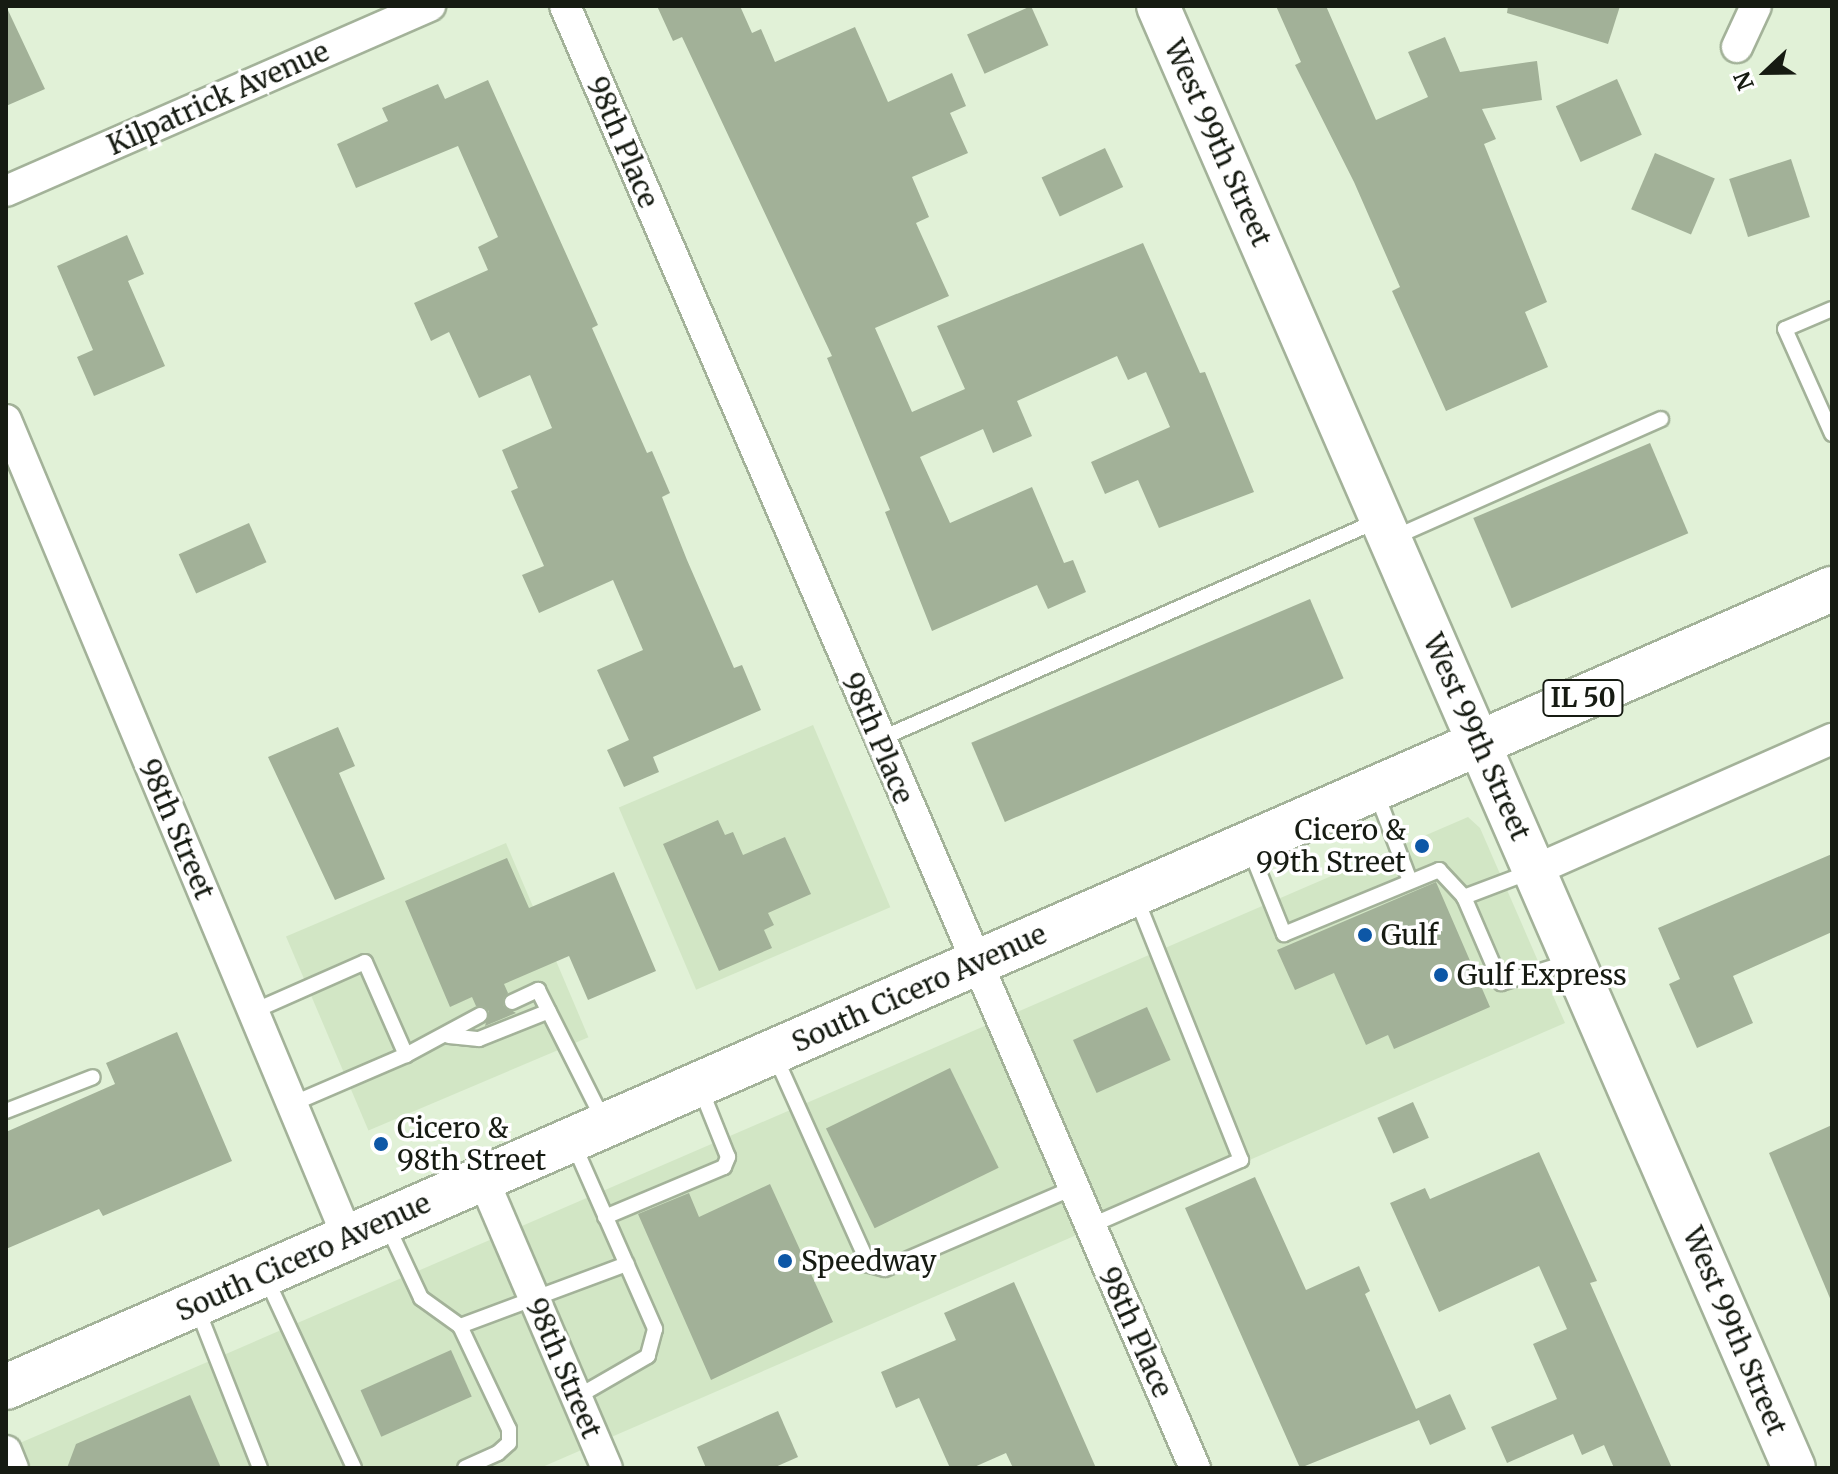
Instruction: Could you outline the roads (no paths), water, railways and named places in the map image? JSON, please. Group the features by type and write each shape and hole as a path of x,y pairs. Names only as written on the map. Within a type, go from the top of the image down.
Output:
{"main road":[{"name":"South Cicero Avenue","path":"7,1385 1832,589"}],"street":[{"name":"Kilpatrick Avenue","path":"6,191 430,6"},
{"name":"98th Place","path":"565,6 1195,1468"},
{"name":"West 99th Street","path":"1158,6 1794,1468"},
{"path":"1737,47 1756,6"},
{"name":"98th Street","path":"6,420 292,1104 367,1230"},
{"path":"1535,870 1832,739"},
{"name":"98th Street","path":"483,1179 607,1468"},
{"path":"6,1451 13,1468"}],"lane":[{"path":"1832,309 1785,329 1832,434"},
{"path":"879,740 1386,529 1661,419"},
{"path":"1375,790 1410,881"},
{"path":"1249,845 1284,934 1439,870 1464,897 1501,983 1574,961"},
{"path":"1464,897 1535,870"},
{"path":"1090,1226 1241,1160 1135,894"},
{"path":"254,1011 365,962 406,1055"},
{"path":"512,1002 538,990 549,1011 588,1133 605,1217 655,1329 648,1356 577,1397"},
{"path":"449,1036 479,1039 549,1011"},
{"path":"292,1104 449,1036 480,1015"},
{"path":"773,1052 869,1265 885,1269 1073,1188"},
{"path":"6,1111 93,1077"},
{"path":"605,1217 724,1167 728,1157 698,1085"},
{"path":"367,1230 421,1298 460,1326 509,1429 509,1443 498,1453 465,1468"},
{"path":"460,1326 627,1264"},
{"path":"265,1274 354,1468"},
{"path":"196,1304 260,1468"}],"place":[{"name":"Cicero & 99th Street","path":"1422,846"},
{"name":"Gulf","path":"1365,935"},
{"name":"Gulf Express","path":"1441,975"},
{"name":"Cicero & 98th Street","path":"381,1144"},
{"name":"Speedway","path":"785,1261"}]}
